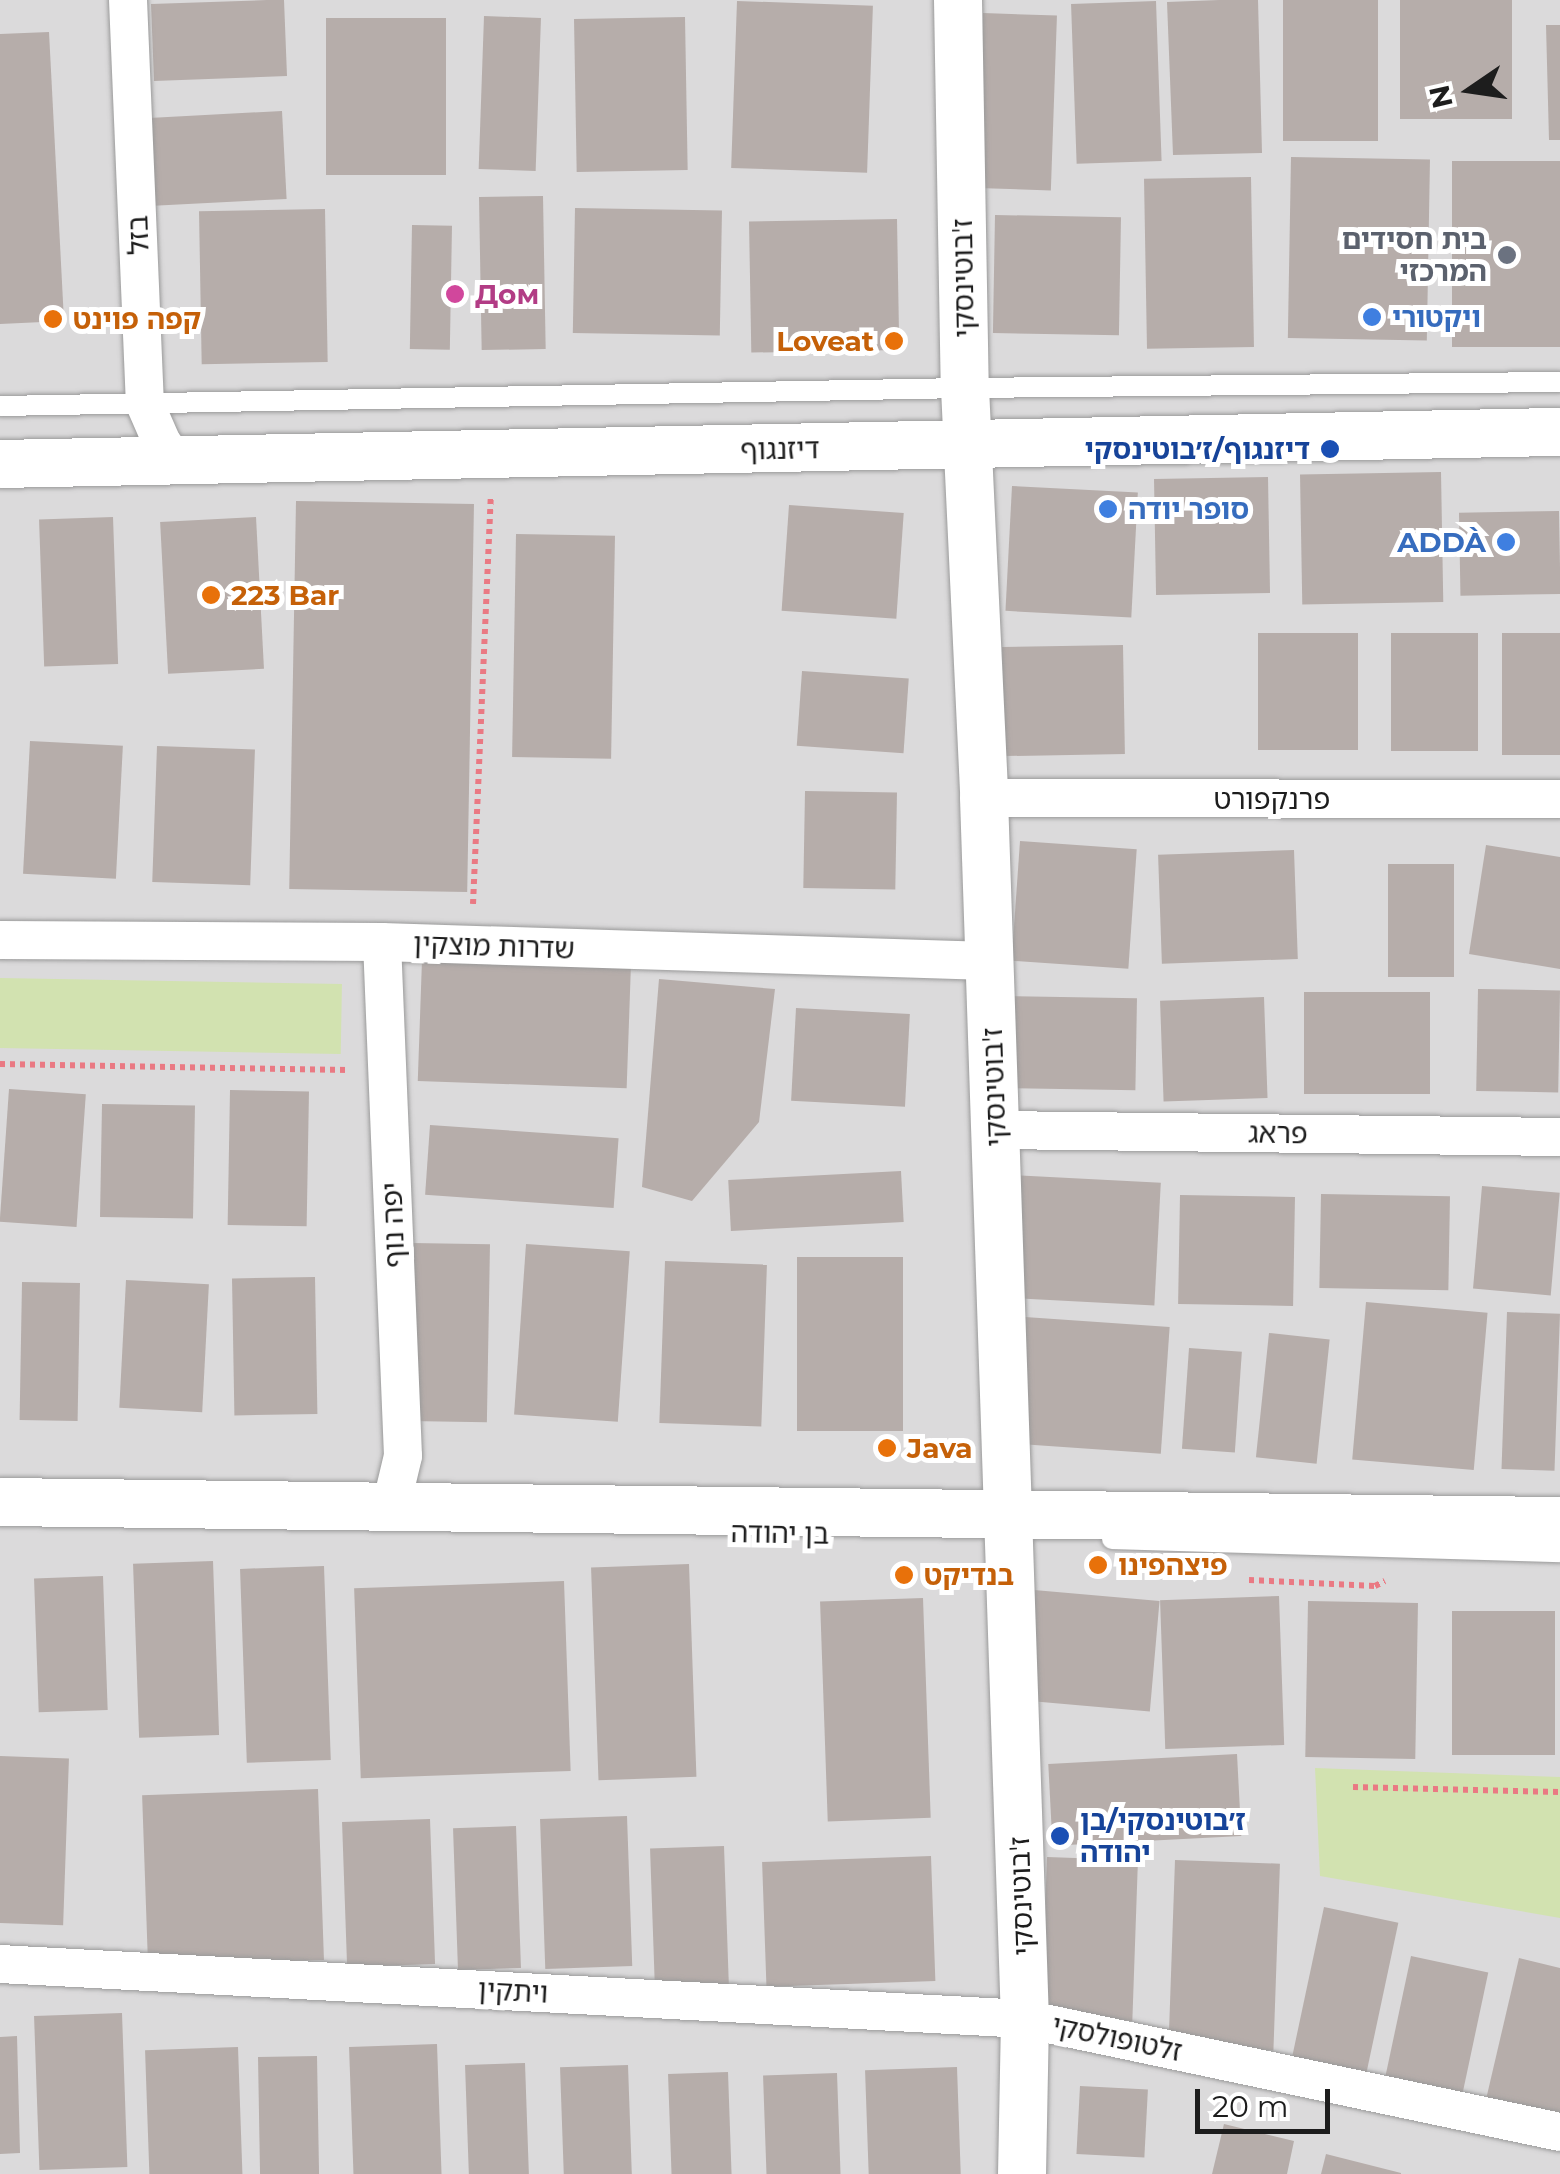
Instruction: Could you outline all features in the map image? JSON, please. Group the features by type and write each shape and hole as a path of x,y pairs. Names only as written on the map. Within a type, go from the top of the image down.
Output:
{"street":[{"name":"בזל","path":"128,0 146,404 162,443 176,461"},
{"name":"ז'בוטינסקי","path":"958,0 965,388 996,1130 1023,1528 1022,2174"},
{"name":"דיזנגוף","path":"0,464 1560,432"},
{"name":"פרנקפורט","path":"984,798 1560,799"},
{"name":"שדרות מוצקין","path":"0,940 382,942 989,961"},
{"name":"יפה נוף","path":"382,942 403,1456 391,1506"},
{"name":"פראג","path":"996,1130 1560,1137"},
{"name":"בן יהודה","path":"0,1502 391,1506 1023,1528 1560,1522"},
{"name":"ויתקין","path":"0,1964 1025,2019"},
{"name":"זלטופולסקי","path":"1025,2019 1560,2132"}],"lane":[{"name":"דיזנגוף","path":"0,406 965,388 1560,382"},
{"name":"בן יהודה","path":"79,1525 1023,1528"},
{"path":"1088,1538 1560,1552"}],"path":[{"path":"472,945 493,454"},
{"path":"0,1064 386,1071"},
{"path":"1353,1787 1560,1792"}],"shaded area":[{"path":"0,0 1560,0 1560,2174 0,2174"}],"green space":[{"path":"0,978 342,984 341,1054 0,1048"},
{"path":"1315,1768 1560,1777 1560,1918 1320,1876"}],"building":[{"path":"284,0 287,76 154,81 151,4"},
{"path":"1258,0 1262,153 1173,155 1167,2"},
{"path":"1283,0 1378,0 1378,141 1283,141"},
{"path":"1400,0 1512,0 1512,119 1400,119"},
{"path":"737,1 873,6 867,173 731,168"},
{"path":"1156,1 1162,161 1077,164 1071,4"},
{"path":"983,13 1057,16 1051,190 977,188"},
{"path":"484,16 541,18 536,171 479,169"},
{"path":"685,17 688,170 577,172 574,19"},
{"path":"326,18 446,18 446,175 326,175"},
{"path":"1546,25 1560,25 1560,140 1549,140"},
{"path":"49,32 64,321 0,324 0,34"},
{"path":"282,111 287,199 154,206 149,118"},
{"path":"1291,157 1430,159 1427,340 1288,338"},
{"name":"בית חסידים המרכזי","path":"1452,161 1560,161 1560,347 1452,347"},
{"path":"1251,177 1254,347 1147,349 1144,179"},
{"path":"543,196 546,349 482,350 479,197"},
{"path":"575,208 722,211 720,336 573,333"},
{"path":"325,209 328,362 202,364 199,211"},
{"path":"995,215 1121,217 1119,335 993,333"},
{"path":"897,219 899,350 751,353 749,222"},
{"path":"412,225 452,226 450,350 410,349"},
{"path":"1441,472 1443,602 1302,604 1300,474"},
{"path":"1268,477 1270,593 1156,595 1154,479"},
{"path":"1012,486 1138,493 1131,617 1005,611"},
{"path":"296,501 474,504 467,892 289,889"},
{"path":"789,505 904,513 896,619 782,611"},
{"path":"1559,511 1560,594 1460,596 1459,513"},
{"path":"113,517 118,664 44,666 39,520"},
{"name":"223 Bar","path":"256,517 264,669 168,674 160,522"},
{"path":"516,534 615,536 611,759 512,757"},
{"path":"1258,633 1358,633 1358,750 1258,750"},
{"path":"1391,633 1478,633 1478,751 1391,751"},
{"path":"1502,633 1560,633 1560,755 1502,755"},
{"path":"1123,645 1125,754 1004,756 1002,647"},
{"path":"802,671 909,678 904,753 797,746"},
{"path":"30,741 123,746 116,879 23,874"},
{"path":"157,746 255,749 250,885 152,882"},
{"path":"805,791 897,793 895,890 803,888"},
{"path":"1020,841 1137,849 1128,969 1012,961"},
{"path":"1486,845 1560,857 1560,969 1469,954"},
{"path":"1294,850 1298,959 1162,964 1158,855"},
{"path":"1388,864 1454,864 1454,977 1388,977"},
{"path":"422,960 631,967 627,1088 418,1081"},
{"path":"659,979 775,989 759,1122 692,1201 642,1187"},
{"path":"1478,989 1560,990 1558,1092 1476,1091"},
{"path":"1304,992 1430,992 1430,1094 1304,1094"},
{"path":"1008,996 1137,998 1135,1090 1006,1088"},
{"path":"1264,997 1268,1098 1164,1102 1160,1001"},
{"path":"796,1008 910,1014 905,1107 791,1101"},
{"path":"9,1089 86,1094 77,1227 0,1222"},
{"path":"230,1090 309,1091 307,1226 228,1225"},
{"path":"102,1104 195,1106 193,1219 100,1217"},
{"path":"430,1125 619,1138 614,1208 425,1195"},
{"path":"901,1171 904,1222 731,1231 728,1180"},
{"path":"1013,1175 1161,1183 1154,1306 1007,1298"},
{"path":"1482,1186 1560,1193 1551,1295 1473,1289"},
{"path":"1321,1194 1450,1196 1448,1290 1319,1288"},
{"path":"1180,1195 1295,1197 1293,1306 1178,1304"},
{"path":"412,1243 490,1244 487,1422 409,1421"},
{"path":"526,1244 630,1251 618,1422 514,1415"},
{"path":"797,1257 903,1257 903,1431 797,1431"},
{"path":"665,1261 767,1265 761,1426 659,1423"},
{"path":"315,1277 317,1414 234,1415 232,1278"},
{"path":"126,1280 209,1284 202,1412 119,1408"},
{"path":"22,1282 80,1283 78,1421 20,1420"},
{"path":"1366,1302 1488,1313 1474,1470 1352,1459"},
{"path":"1507,1312 1560,1314 1554,1471 1502,1469"},
{"path":"1025,1317 1170,1327 1161,1454 1016,1444"},
{"path":"1269,1333 1330,1339 1317,1464 1256,1457"},
{"path":"1189,1348 1242,1352 1235,1452 1182,1449"},
{"path":"213,1561 219,1735 139,1738 133,1564"},
{"path":"689,1564 696,1777 598,1780 591,1567"},
{"path":"324,1566 331,1760 247,1763 240,1569"},
{"path":"103,1576 108,1710 39,1712 34,1578"},
{"path":"564,1581 571,1771 361,1778 354,1588"},
{"path":"1034,1590 1160,1601 1150,1712 1024,1701"},
{"path":"1279,1596 1284,1745 1165,1749 1160,1600"},
{"path":"923,1598 931,1818 828,1821 820,1602"},
{"path":"1308,1601 1418,1603 1415,1759 1305,1757"},
{"path":"1452,1611 1555,1611 1555,1755 1452,1755"},
{"path":"1237,1754 1241,1836 1053,1846 1048,1764"},
{"path":"0,1756 69,1758 63,1925 0,1923"},
{"path":"318,1789 324,1960 148,1966 142,1795"},
{"path":"627,1816 632,1966 545,1969 540,1819"},
{"path":"430,1819 435,1964 347,1967 342,1822"},
{"path":"516,1826 521,1968 458,1970 453,1828"},
{"path":"724,1846 729,1986 655,1988 650,1849"},
{"path":"931,1856 935,1981 766,1987 762,1862"},
{"path":"1047,1857 1138,1860 1132,2021 1041,2018"},
{"path":"1175,1860 1280,1864 1273,2051 1168,2047"},
{"path":"1324,1907 1398,1923 1365,2078 1291,2063"},
{"path":"1411,1956 1488,1972 1460,2105 1383,2089"},
{"path":"1519,1958 1560,1968 1560,2126 1484,2108"},
{"path":"122,2013 127,2167 39,2170 34,2016"},
{"path":"17,2036 20,2153 0,2154 0,2037"},
{"path":"437,2044 442,2174 353,2174 349,2047"},
{"path":"238,2047 242,2174 149,2174 145,2050"},
{"path":"317,2056 319,2174 260,2174 258,2057"},
{"path":"525,2063 529,2174 469,2174 465,2065"},
{"path":"628,2065 632,2174 564,2174 560,2067"},
{"path":"957,2067 961,2174 869,2174 865,2070"},
{"path":"728,2072 732,2174 672,2174 668,2074"},
{"path":"837,2073 841,2174 766,2174 763,2076"},
{"path":"1080,2086 1148,2090 1144,2157 1076,2154"},
{"path":"1224,2124 1294,2141 1287,2174 1212,2174"},
{"path":"1326,2154 1401,2173 1401,2174 1321,2174"}],"place":[{"name":"בית חסידים המרכזי","path":"1507,255"},
{"name":"Дом","path":"455,294"},
{"name":"ויקטורי","path":"1372,317"},
{"name":"קפה פוינט","path":"53,319"},
{"name":"Loveat","path":"894,341"},
{"name":"דיזנגוף/ז׳בוטינסקי","path":"1330,449"},
{"name":"סופר יודה","path":"1108,509"},
{"name":"ADDÀ","path":"1506,542"},
{"name":"223 Bar","path":"211,595"},
{"name":"Java","path":"887,1448"},
{"name":"פיצהפינו","path":"1098,1565"},
{"name":"בנדיקט","path":"904,1575"},
{"name":"ז׳בוטינסקי/בן יהודה","path":"1060,1836"}]}
